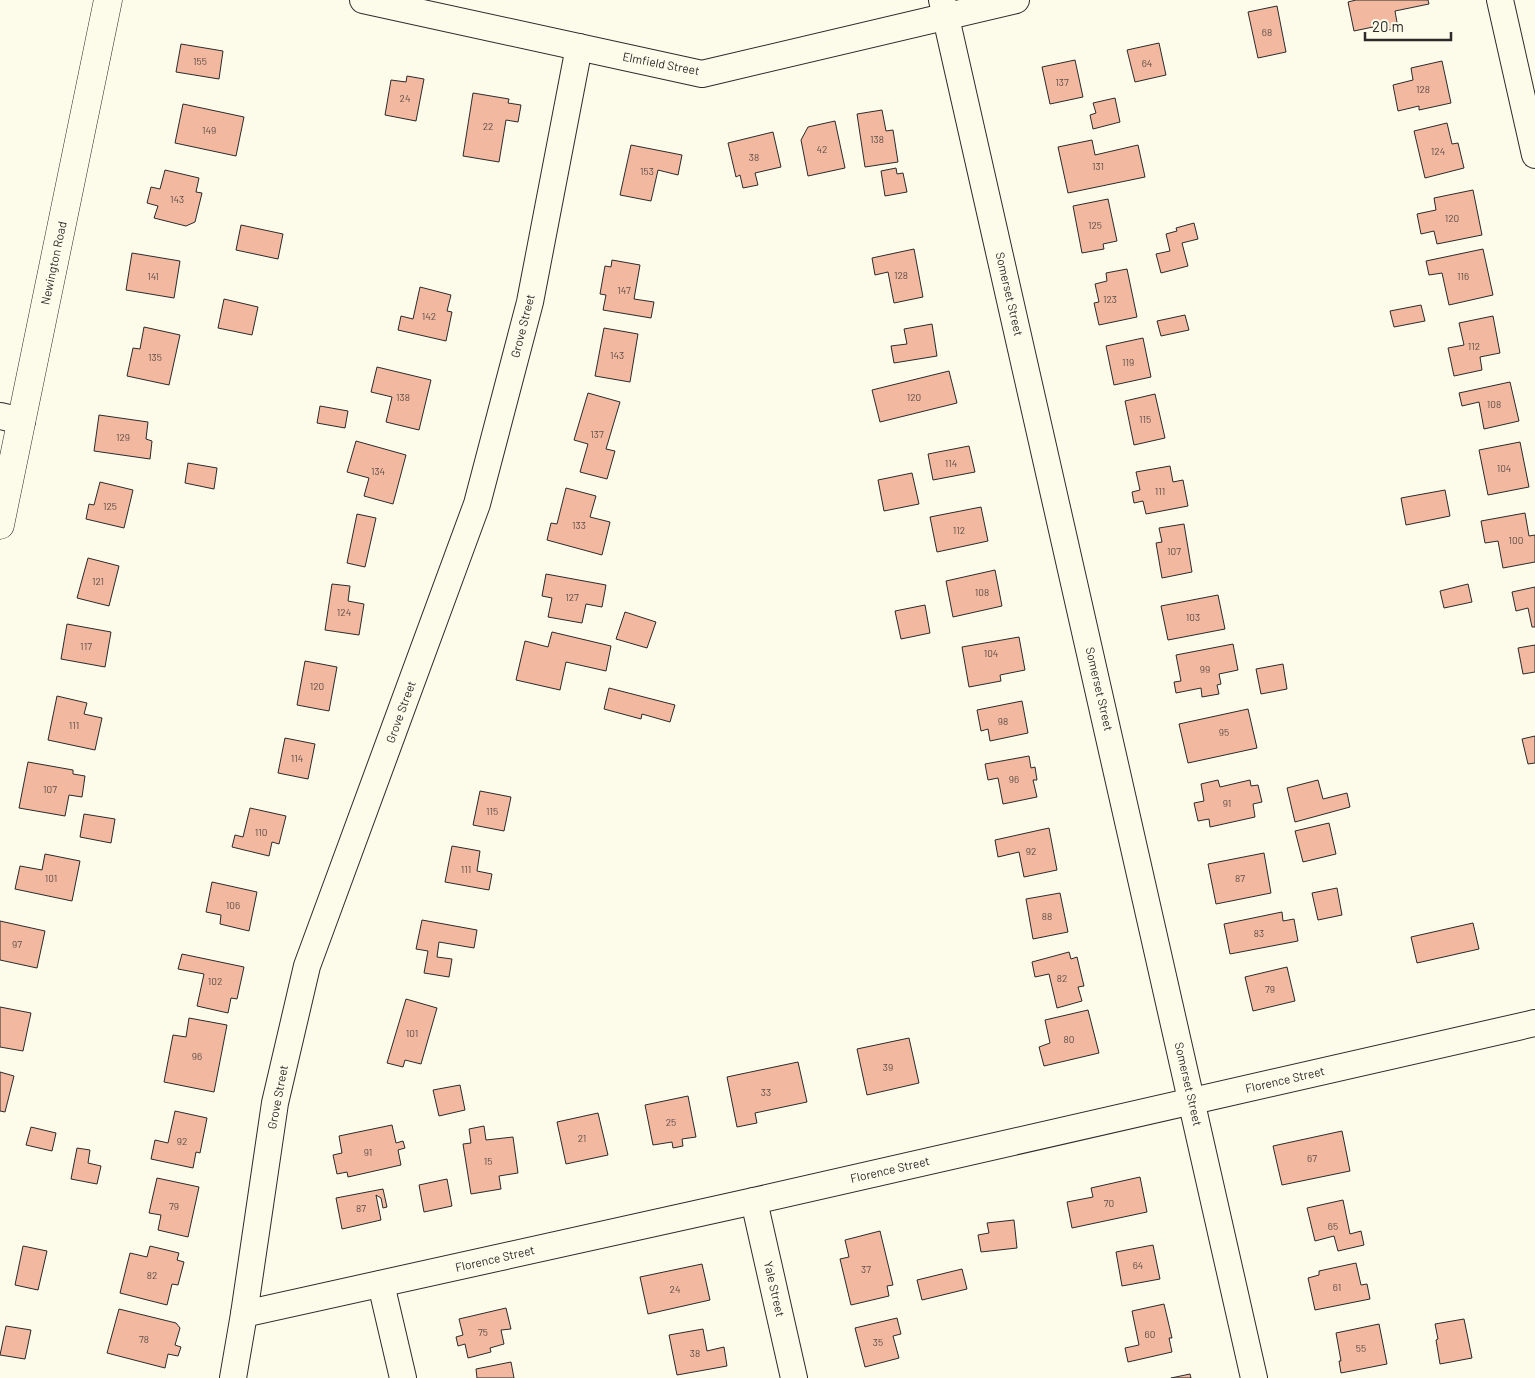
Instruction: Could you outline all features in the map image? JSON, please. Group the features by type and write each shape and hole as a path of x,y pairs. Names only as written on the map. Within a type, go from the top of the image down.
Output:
{"main road":[{"name":"Newington Road","path":"0,525 11,419 108,0"}],"street":[{"name":"Elmfield Street","path":"363,0 702,74 944,8 1016,0"},
{"path":"1500,0 1535,155"},
{"name":"Somerset Street","path":"944,8 1254,1378"},
{"name":"Grove Street","path":"233,1378 275,1103 307,966 477,504 530,302 579,48"},
{"name":"Florence Street","path":"244,1314 754,1201 1535,1023"},
{"name":"Yale Street","path":"754,1201 794,1378"},
{"path":"381,1284 403,1378"}],"building":[{"path":"1356,0 1428,0 1429,4 1395,11 1398,28 1374,33 1373,27 1354,31 1348,2"},
{"path":"1277,6 1286,52 1258,58 1248,12"},
{"path":"1159,43 1166,75 1135,82 1127,50"},
{"path":"181,44 223,51 219,79 176,72"},
{"path":"1075,60 1083,97 1050,104 1042,67"},
{"path":"1442,61 1451,103 1419,110 1419,106 1398,111 1393,85 1413,80 1411,68"},
{"path":"407,76 424,79 416,121 385,115 391,80 406,82"},
{"path":"473,93 509,99 508,103 521,105 518,122 506,120 499,162 463,156"},
{"path":"1115,98 1120,122 1093,129 1090,115 1096,113 1093,103"},
{"path":"183,104 244,117 236,156 175,143"},
{"path":"882,110 886,131 893,130 898,162 865,167 857,114"},
{"path":"835,121 845,168 808,176 801,140 808,127"},
{"path":"1447,123 1452,144 1458,143 1464,168 1425,178 1414,131"},
{"path":"773,132 781,167 755,173 758,185 743,188 740,175 736,177 728,143"},
{"path":"1092,140 1095,155 1138,145 1145,177 1068,193 1058,147"},
{"path":"631,145 682,155 678,175 658,170 651,201 620,195"},
{"path":"896,168 897,174 903,173 907,192 885,196 881,171"},
{"path":"165,170 199,178 196,192 202,193 195,222 186,226 154,218 158,206 147,203 151,187 160,189"},
{"path":"1473,190 1482,235 1437,244 1434,231 1421,234 1417,214 1436,210 1434,198"},
{"path":"1108,199 1117,241 1103,244 1104,249 1082,253 1073,206"},
{"path":"1194,223 1198,239 1182,243 1188,266 1161,273 1156,254 1170,251 1166,234 1177,231 1176,228"},
{"path":"241,225 283,234 278,259 236,250"},
{"path":"914,249 923,297 894,303 888,272 875,275 872,258"},
{"path":"1483,249 1493,295 1449,305 1442,273 1429,275 1426,261"},
{"path":"132,253 180,261 174,298 126,290"},
{"path":"612,260 640,265 634,299 654,302 651,318 603,310 606,295 600,294 605,266 611,267"},
{"path":"1127,269 1137,317 1099,325 1094,303 1099,302 1095,284 1107,281 1106,273"},
{"path":"420,287 451,295 447,311 452,312 446,341 398,330 401,316 413,319"},
{"path":"224,299 258,307 252,335 218,328"},
{"path":"1421,305 1425,321 1394,327 1390,311"},
{"path":"1185,315 1189,330 1161,336 1157,321"},
{"path":"1493,316 1500,353 1480,357 1482,370 1454,376 1448,348 1464,345 1459,323"},
{"path":"932,324 937,356 894,363 891,346 907,344 904,329"},
{"path":"144,327 180,335 169,385 127,376 133,348 140,349"},
{"path":"604,328 638,334 630,382 595,376"},
{"path":"1143,338 1151,377 1114,385 1106,346"},
{"path":"377,367 431,380 419,430 386,422 392,397 371,392"},
{"path":"949,371 957,403 880,422 872,390"},
{"path":"1510,382 1519,421 1484,429 1479,402 1462,406 1459,393"},
{"path":"588,393 620,402 606,449 615,451 607,479 580,472 588,444 574,440"},
{"path":"1155,394 1165,438 1134,445 1125,401"},
{"path":"320,406 348,411 345,428 317,423"},
{"path":"99,415 148,422 146,439 152,441 150,459 94,451"},
{"path":"356,441 406,455 393,504 364,496 369,478 347,472"},
{"path":"1520,442 1529,487 1488,495 1479,450"},
{"path":"969,446 975,472 933,480 928,454"},
{"path":"188,463 217,468 214,489 185,483"},
{"path":"1170,466 1173,482 1183,480 1188,506 1146,514 1143,501 1134,503 1132,492 1140,490 1136,472"},
{"path":"912,473 919,504 884,511 878,480"},
{"path":"100,482 133,490 124,528 86,519 89,504 94,505"},
{"path":"566,488 596,496 590,517 610,522 602,555 547,540 551,523 557,524"},
{"path":"1445,490 1450,516 1406,525 1401,498"},
{"path":"981,507 988,541 937,552 930,517"},
{"path":"1525,513 1529,536 1535,535 1535,562 1503,568 1498,541 1485,543 1481,521"},
{"path":"357,514 376,518 365,567 347,563"},
{"path":"1184,524 1192,572 1162,578 1156,543 1162,542 1159,528"},
{"path":"88,558 119,566 109,606 77,598"},
{"path":"995,570 1002,606 953,617 946,581"},
{"path":"546,574 606,585 602,607 586,604 582,623 548,617 552,598 542,596"},
{"path":"332,584 350,586 348,601 364,604 359,635 325,630"},
{"path":"1468,584 1472,602 1444,608 1440,591"},
{"path":"1535,587 1535,627 1532,627 1528,608 1516,611 1512,592"},
{"path":"1218,595 1225,629 1168,640 1161,606"},
{"path":"925,605 930,633 901,639 895,611"},
{"path":"625,612 656,622 647,648 616,639"},
{"path":"67,624 111,632 105,667 61,659"},
{"path":"552,632 611,646 606,671 566,662 560,690 516,680 525,641 548,647"},
{"path":"1019,637 1025,670 1000,675 1001,681 969,687 962,647"},
{"path":"1233,644 1238,670 1219,674 1221,684 1217,685 1219,694 1202,697 1201,688 1176,693 1174,682 1181,681 1176,655"},
{"path":"1535,645 1535,672 1523,674 1518,648"},
{"path":"305,661 337,667 329,711 297,705"},
{"path":"1283,664 1287,689 1261,694 1256,669"},
{"path":"609,688 675,705 670,722 642,714 641,719 604,709"},
{"path":"57,696 87,703 84,714 102,718 95,750 48,740"},
{"path":"1022,701 1028,733 990,741 988,729 981,731 977,710"},
{"path":"1248,709 1257,748 1188,763 1179,724"},
{"path":"1535,736 1535,763 1528,764 1522,739"},
{"path":"285,738 315,744 308,779 278,773"},
{"path":"1029,756 1031,768 1035,767 1037,780 1033,780 1037,797 1003,804 998,778 988,780 985,764"},
{"path":"28,762 73,770 73,774 85,776 82,797 69,795 65,816 19,808"},
{"path":"1218,780 1220,787 1250,780 1251,786 1258,785 1262,802 1253,804 1255,817 1210,827 1209,819 1198,821 1194,803 1204,801 1201,784"},
{"path":"1318,780 1323,799 1347,793 1350,807 1295,822 1287,788"},
{"path":"480,791 511,797 504,831 473,825"},
{"path":"250,808 286,816 279,844 272,842 269,856 232,847 235,835 243,837"},
{"path":"84,814 115,819 111,843 80,837"},
{"path":"1329,823 1336,854 1303,862 1295,831"},
{"path":"1049,828 1057,870 1024,877 1019,852 998,857 995,840"},
{"path":"452,846 480,851 477,871 492,874 489,890 445,882"},
{"path":"1264,853 1271,893 1216,904 1208,864"},
{"path":"45,854 80,861 72,901 15,889 20,866 42,870"},
{"path":"212,882 257,892 249,931 220,924 221,915 206,912"},
{"path":"1337,888 1342,915 1318,920 1312,893"},
{"path":"1060,893 1068,932 1033,939 1026,899"},
{"path":"1282,912 1283,921 1294,919 1298,941 1230,954 1224,924"},
{"path":"422,920 477,930 474,948 439,942 437,957 452,959 449,977 424,973 428,951 416,949"},
{"path":"0,921 45,931 37,968 0,960"},
{"path":"1473,923 1479,949 1417,963 1411,937"},
{"path":"1069,952 1071,959 1077,957 1084,986 1078,987 1082,1001 1057,1008 1049,974 1035,977 1032,962"},
{"path":"182,954 244,967 237,999 231,998 228,1013 197,1006 204,974 178,969"},
{"path":"1287,967 1295,1001 1253,1011 1245,977"},
{"path":"406,999 437,1008 421,1064 405,1060 403,1067 387,1063"},
{"path":"0,1007 31,1013 23,1051 0,1047"},
{"path":"1088,1010 1099,1053 1044,1066 1039,1047 1050,1043 1045,1020"},
{"path":"189,1018 227,1025 214,1092 164,1082 173,1035 186,1037"},
{"path":"909,1038 919,1083 867,1095 857,1049"},
{"path":"798,1062 807,1102 755,1113 757,1123 737,1127 727,1077"},
{"path":"0,1072 14,1076 5,1112 0,1111"},
{"path":"460,1085 465,1110 439,1116 433,1090"},
{"path":"688,1096 696,1137 682,1139 683,1146 673,1148 672,1142 653,1145 645,1105"},
{"path":"175,1111 207,1118 200,1153 196,1152 193,1168 151,1159 155,1140 168,1143"},
{"path":"598,1113 608,1155 566,1164 557,1122"},
{"path":"392,1125 396,1143 403,1141 405,1148 398,1150 401,1165 348,1177 347,1172 337,1174 333,1155 342,1153 339,1136"},
{"path":"484,1126 486,1140 513,1137 518,1173 499,1176 501,1189 471,1194 463,1144 471,1143 469,1129"},
{"path":"31,1127 56,1133 52,1151 26,1145"},
{"path":"1342,1131 1350,1171 1282,1185 1273,1146"},
{"path":"77,1148 90,1150 88,1163 101,1166 97,1184 71,1179"},
{"path":"1140,1177 1147,1212 1072,1228 1067,1202 1093,1197 1091,1188"},
{"path":"157,1178 199,1187 188,1237 158,1230 161,1215 149,1213"},
{"path":"447,1179 452,1206 424,1212 419,1185"},
{"path":"383,1189 387,1207 383,1208 381,1198 376,1195 381,1220 342,1229 336,1198"},
{"path":"1343,1200 1350,1234 1361,1231 1364,1245 1338,1251 1334,1236 1315,1241 1307,1208"},
{"path":"1014,1220 1017,1248 981,1252 978,1235 989,1233 987,1223"},
{"path":"880,1231 893,1285 887,1286 889,1296 851,1305 840,1259 849,1257 845,1240"},
{"path":"1153,1245 1160,1279 1122,1286 1116,1252"},
{"path":"23,1246 47,1251 38,1290 15,1285"},
{"path":"150,1246 179,1253 177,1260 184,1262 178,1285 172,1284 167,1305 120,1293 130,1253 147,1257"},
{"path":"1356,1263 1361,1285 1367,1284 1370,1299 1315,1310 1308,1278 1319,1275 1319,1271"},
{"path":"702,1264 710,1300 648,1314 640,1277"},
{"path":"962,1269 967,1289 922,1300 917,1280"},
{"path":"1164,1304 1172,1338 1169,1338 1172,1352 1128,1362 1125,1348 1139,1345 1132,1311"},
{"path":"506,1308 511,1329 501,1330 504,1344 490,1348 491,1352 468,1358 465,1344 458,1346 456,1337 463,1335 459,1319"},
{"path":"119,1309 176,1323 180,1328 175,1345 181,1347 178,1356 168,1354 165,1368 107,1353"},
{"path":"897,1318 901,1334 893,1336 899,1358 865,1367 855,1328"},
{"path":"1464,1319 1472,1358 1440,1364 1435,1324"},
{"path":"1379,1324 1387,1364 1341,1373 1336,1333"},
{"path":"6,1326 31,1330 25,1359 0,1355"},
{"path":"703,1329 707,1351 724,1347 727,1366 677,1375 669,1335"},
{"path":"511,1362 514,1378 477,1378 476,1369"},
{"path":"1190,1374 1191,1378 1171,1378"}]}
